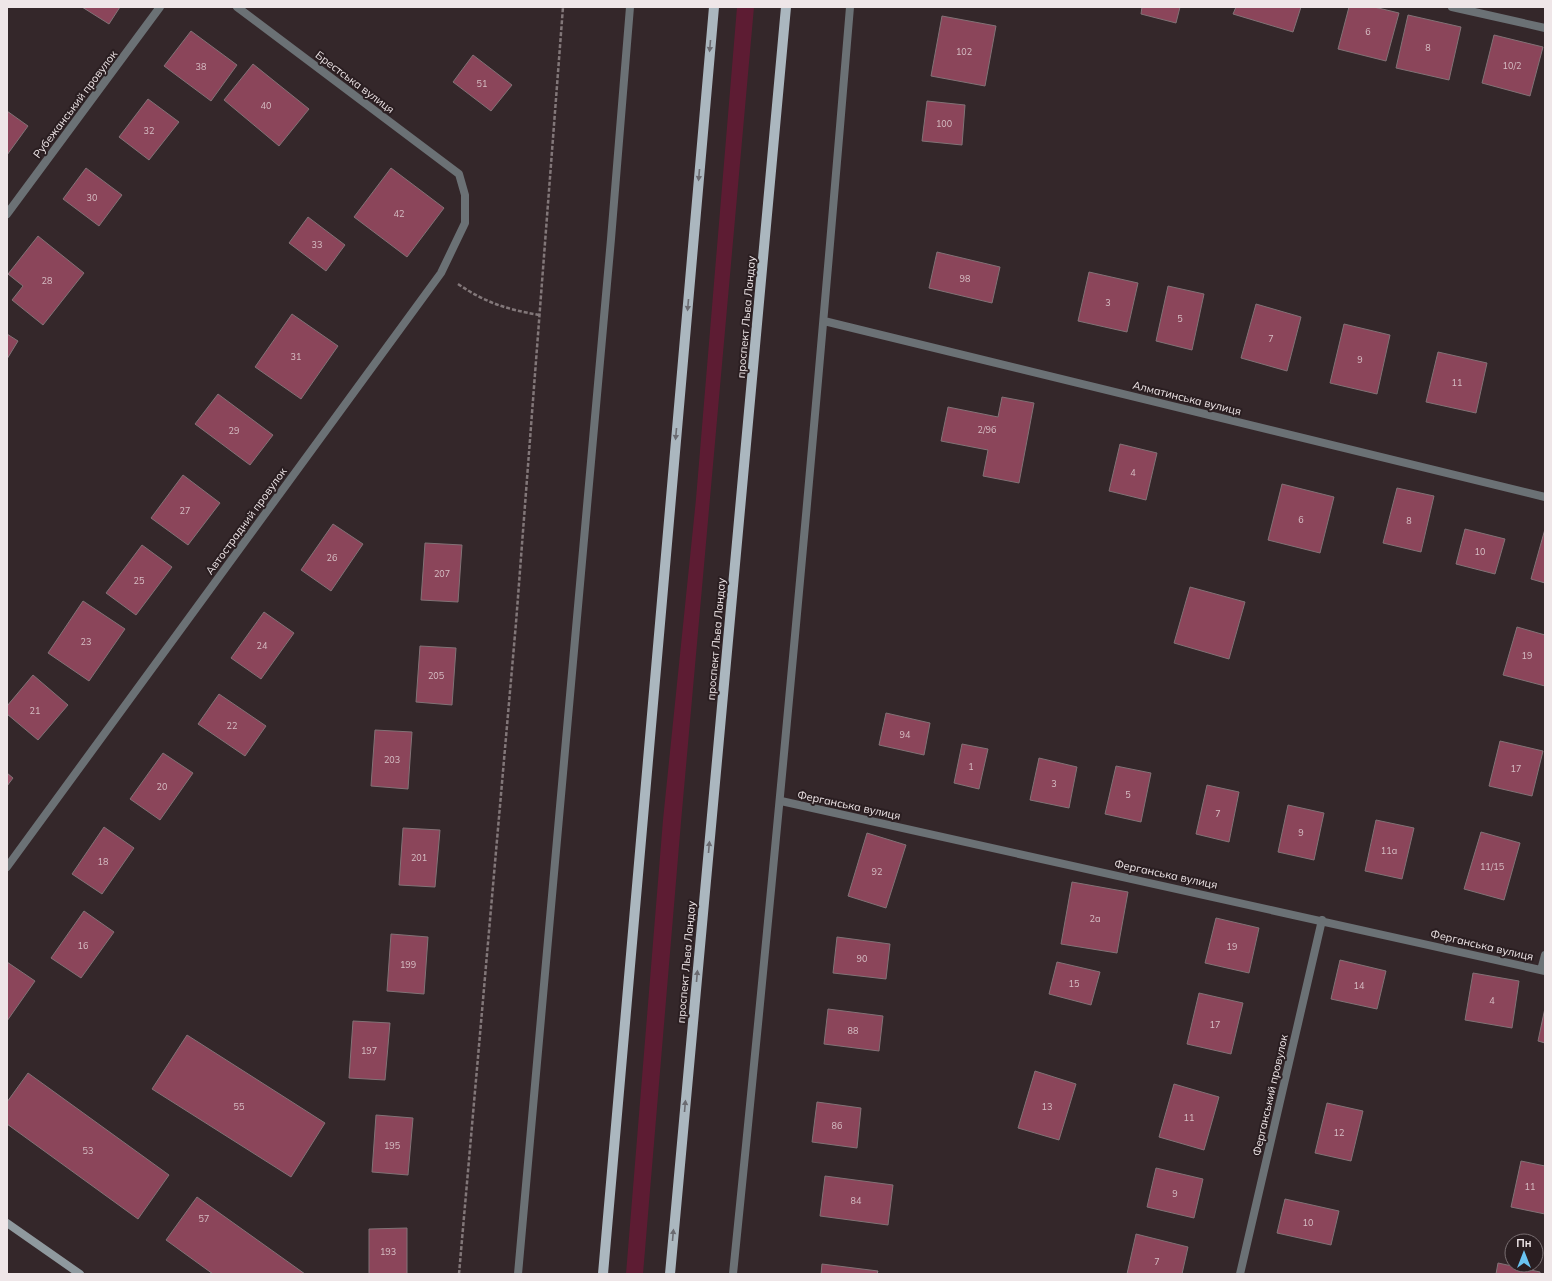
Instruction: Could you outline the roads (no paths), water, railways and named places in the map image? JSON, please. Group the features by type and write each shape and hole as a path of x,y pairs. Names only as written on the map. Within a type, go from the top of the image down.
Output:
{"main road":[{"path":"603,1274 714,7"},
{"name":"проспект Льва Ландау","path":"670,1274 786,7"},
{"path":"7,1222 80,1274"}],"street":[{"name":"Рубежанський провулок","path":"7,214 160,7"},
{"name":"Брестська вулиця","path":"237,7 459,174"},
{"path":"518,1274 611,239 630,7"},
{"path":"733,1274 781,801 824,321 850,7"},
{"path":"1452,7 1545,28"},
{"name":"Автострадний провулок","path":"7,868 441,273 465,222 465,195 459,174"},
{"name":"Алматинська вулиця","path":"824,321 1545,497"},
{"name":"Ферганська вулиця","path":"781,801 1543,970"},
{"name":"Ферганський провулок","path":"1240,1274 1322,920"},
{"path":"1543,970 1545,955"}]}
